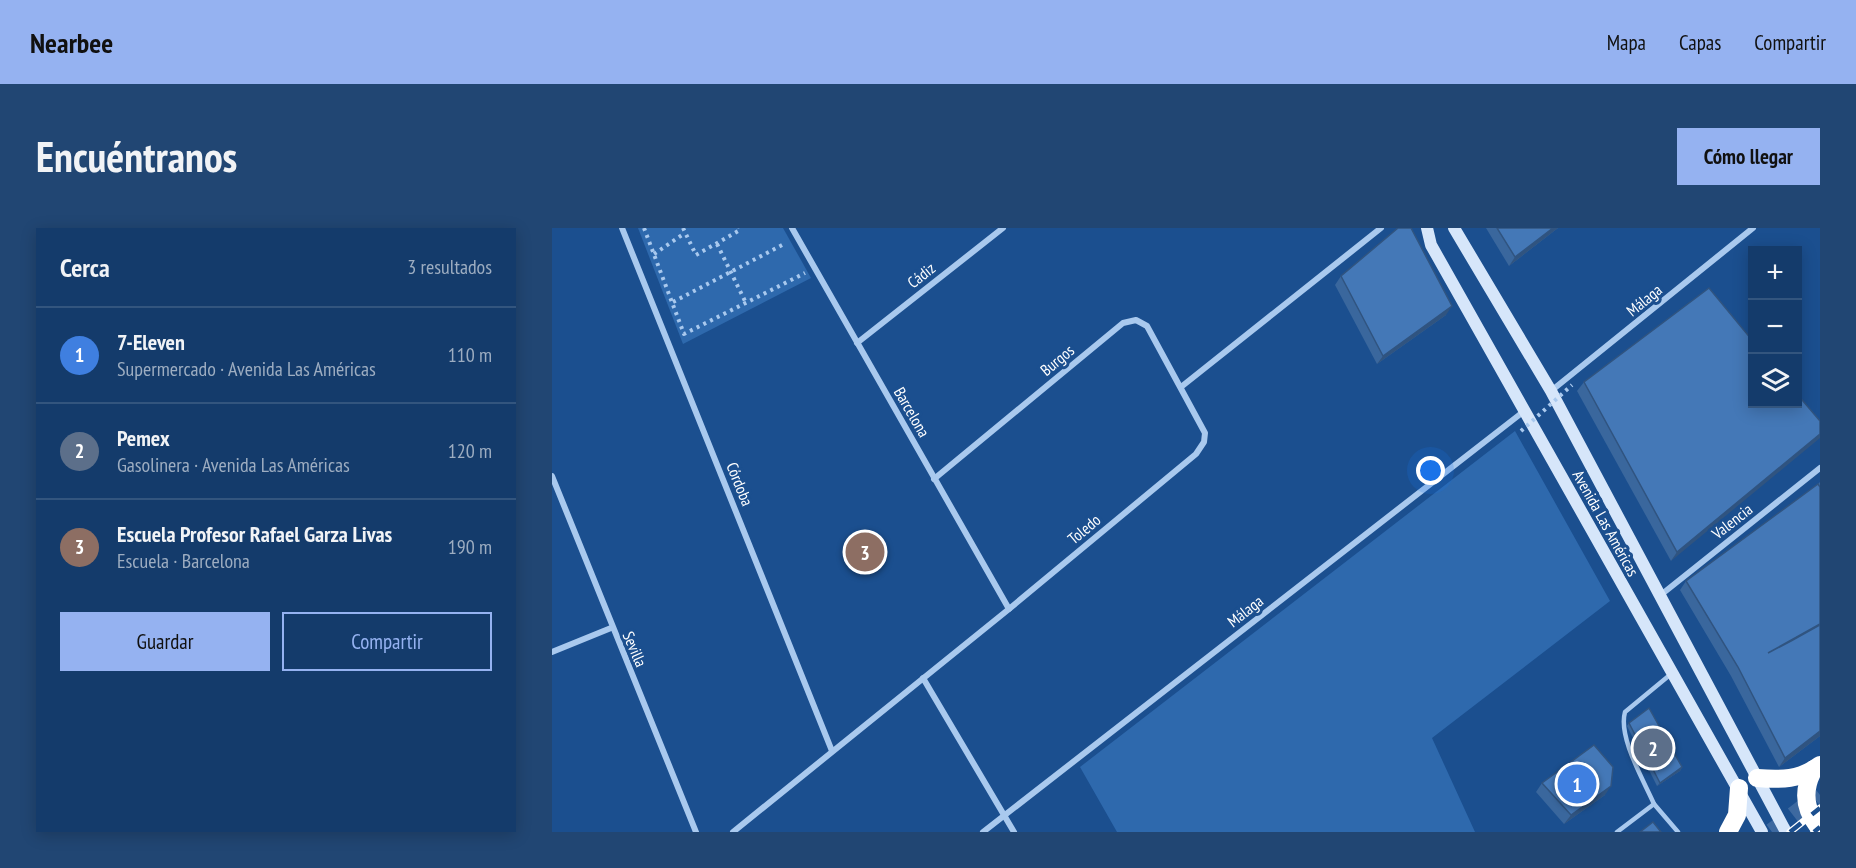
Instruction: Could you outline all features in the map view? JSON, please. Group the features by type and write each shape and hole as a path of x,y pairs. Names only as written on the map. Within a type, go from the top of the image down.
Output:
{"highway":[{"path":"1756,778 1790,779 1817,767"},
{"path":"1817,767 1809,779 1806,801 1808,812 1820,829"},
{"path":"1728,832 1737,815 1739,788"}],"main road":[{"name":"Avenida Las Américas","path":"1427,228 1431,245 1523,412 1762,832"},
{"name":"Avenida Las Américas","path":"1454,228 1551,391 1662,594 1786,832"}],"street":[{"name":"Córdoba","path":"622,228 832,751"},
{"name":"Barcelona","path":"792,228 1009,609"},
{"name":"Cádiz","path":"857,343 1002,228"},
{"path":"1181,387 1381,228"},
{"name":"Málaga","path":"1551,391 1753,228"},
{"name":"Burgos","path":"934,479 1123,323 1136,320 1147,326 1181,387"},
{"name":"Toledo","path":"733,832 1009,609 1196,454 1204,442 1205,433 1181,387"},
{"name":"Málaga","path":"983,832 1523,412"},
{"name":"Valencia","path":"1662,594 1820,468"},
{"name":"Sevilla","path":"552,476 611,628 696,832"},
{"path":"552,652 611,628"},
{"path":"923,678 1014,832"}],"lane":[{"path":"1671,674 1632,703 1623,719 1626,738 1654,804 1678,832"},
{"path":"1617,832 1654,804"}],"path":[{"path":"644,228 684,334 807,272 803,265"},
{"path":"654,254 684,230 696,255 740,230 739,228"},
{"path":"786,234 794,249"},
{"path":"673,302 790,241"},
{"path":"717,244 746,303"},
{"path":"1521,430 1572,385"}],"shaded area":[{"path":"638,228 783,228 811,278 683,344"},
{"path":"1515,431 1610,601 1432,738 1475,832 1117,832 1080,767"}],"building":[{"path":"1398,228 1411,228 1452,306 1383,356 1341,276"},
{"path":"1497,228 1553,228 1515,257"},
{"path":"1709,288 1748,335 1748,408 1802,408 1802,400 1820,421 1820,434 1677,552 1584,382"},
{"path":"1818,484 1820,487 1820,624 1768,653 1820,625 1820,731 1785,758 1738,667 1686,581"},
{"path":"1649,708 1682,767 1660,783 1629,723"},
{"path":"1594,745 1613,767 1611,786 1571,815 1542,783"},
{"path":"1653,822 1661,832 1640,832"}],"tunnel":[{"path":"1772,832 1820,795"}],"railway":[{"path":"1790,832 1820,808"},
{"path":"1814,832 1820,827"}],"place":[{"name":"Escuela Profesor Rafael Garza Livas","path":"865,552"},
{"name":"Pemex","path":"1653,748"},
{"name":"7-Eleven","path":"1577,784"}]}
